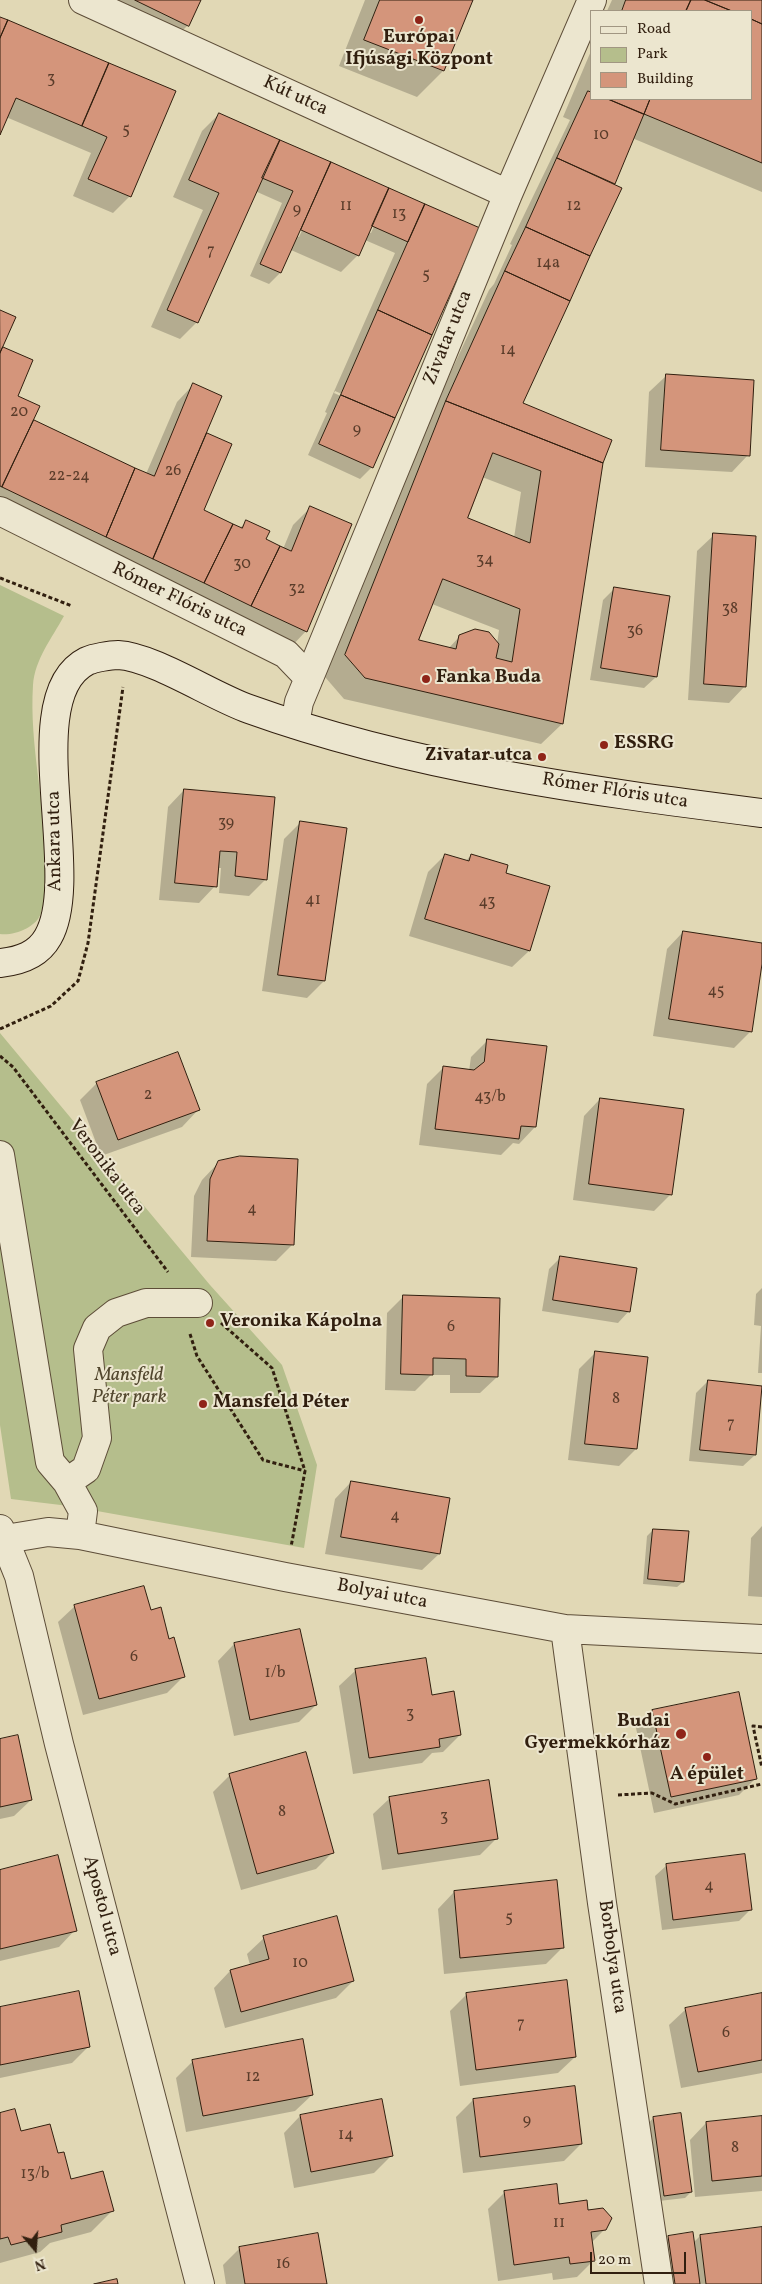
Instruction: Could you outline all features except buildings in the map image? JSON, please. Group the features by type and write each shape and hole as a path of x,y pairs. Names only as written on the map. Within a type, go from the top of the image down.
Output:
{"street":[{"name":"Kút utca","path":"83,0 508,194"},
{"name":"Zivatar utca","path":"308,678 508,194 592,0"},
{"name":"Rómer Flóris utca","path":"0,511 286,654 308,678"},
{"name":"Rómer Flóris utca","path":"63,687 75,671 88,661 117,655 146,662 247,708 295,724 396,751 507,776 762,813"},
{"path":"295,724 299,702 308,678"},
{"name":"Ankara utca","path":"0,963 27,958 41,948 55,923 58,884 54,735 56,710 63,687"},
{"path":"0,1155 46,1444 50,1462 67,1482 83,1511 80,1535"},
{"path":"67,1482 86,1469 98,1438 88,1349 97,1328 116,1312 146,1303 189,1303"},
{"name":"Bolyai utca","path":"2,1536 48,1532 80,1535 285,1577 565,1629 762,1639"},
{"name":"Apostol utca","path":"2,1536 19,1576 59,1744 200,2284"},
{"name":"Borbolya utca","path":"565,1629 597,1864 659,2284"}],"path":[{"path":"0,578 72,606"},
{"path":"0,1029 51,1006 78,981 88,943 124,685"},
{"name":"Veronika utca","path":"0,1056 13,1067 177,1284 189,1303"},
{"path":"189,1303 272,1368 305,1472 285,1577"},
{"path":"197,1356 263,1460 305,1472"},
{"path":"762,1727 753,1726 762,1768"},
{"path":"615,1796 652,1793 675,1804 762,1784"}],"green space":[{"path":"0,585 64,616 37,666 33,685 33,731 45,845 46,879 44,902 39,918 35,922 24,930 12,934 0,934"},
{"name":"Mansfeld Péter park","path":"0,1033 210,1285 282,1365 317,1465 304,1548 69,1506 11,1499 0,1425"}],"place":[{"name":"Európai Ifjúsági Központ","path":"419,20"},
{"name":"Fanka Buda","path":"426,679"},
{"name":"ESSRG","path":"604,745"},
{"name":"Zivatar utca","path":"542,757"},
{"name":"Veronika Kápolna","path":"210,1323"},
{"name":"Mansfeld Péter","path":"203,1404"},
{"name":"Budai Gyermekkórház","path":"681,1734"},
{"name":"A épület","path":"707,1757"}]}
